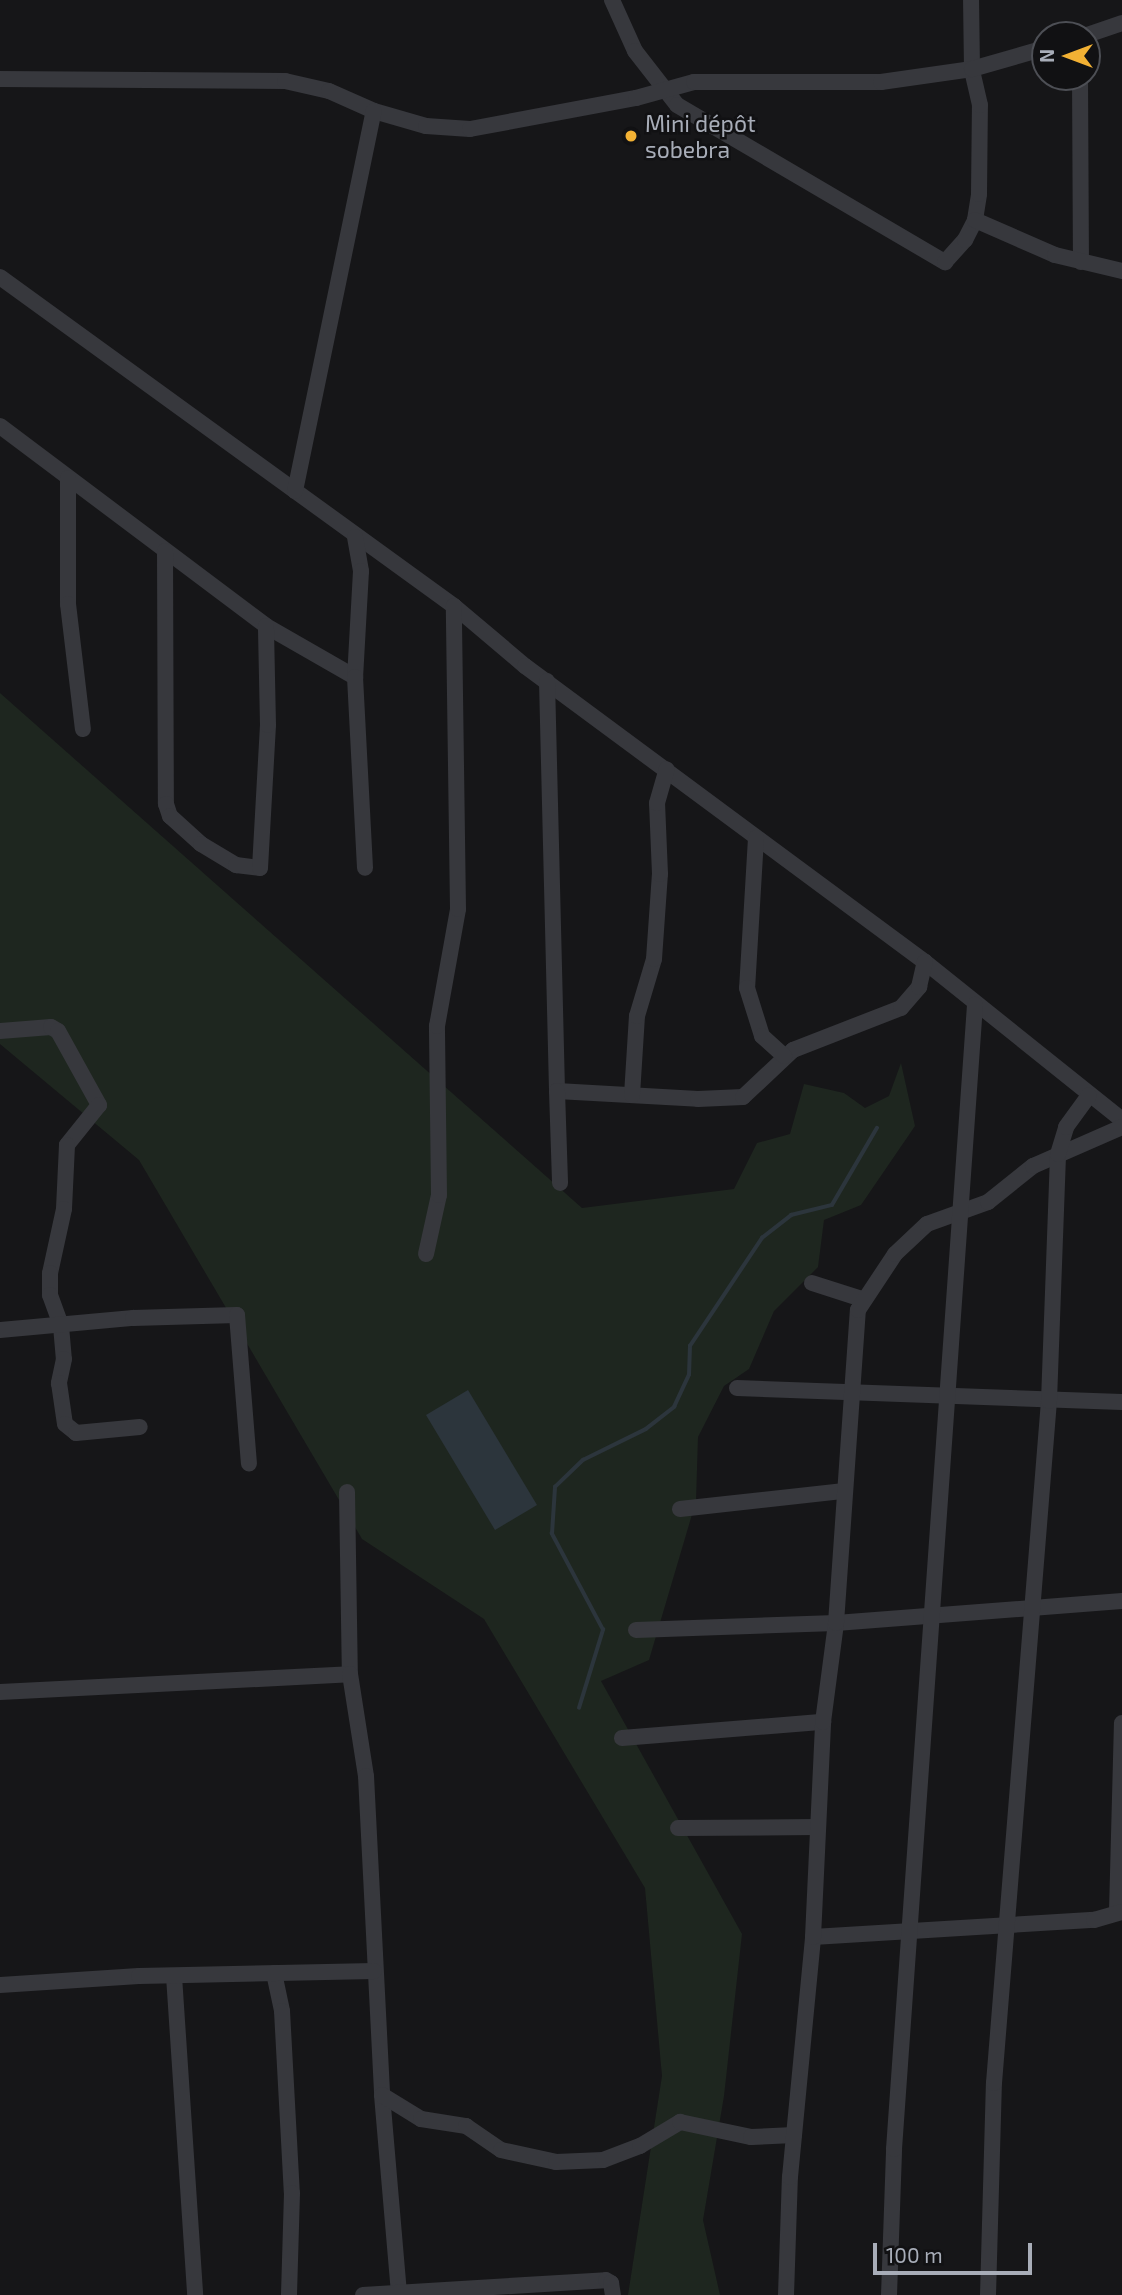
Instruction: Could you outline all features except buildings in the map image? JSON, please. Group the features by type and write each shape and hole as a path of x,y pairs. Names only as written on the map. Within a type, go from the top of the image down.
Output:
{"street":[{"path":"612,0 635,51 662,90 691,116 789,167 945,262 965,240 975,220 980,105 972,69 971,0"},
{"path":"1101,30 1122,23"},
{"path":"0,79 285,81 329,91 374,111 426,126 470,130 694,82 881,82 972,69 1031,52"},
{"path":"1080,91 1081,262"},
{"path":"296,491 374,111"},
{"path":"975,220 1031,247 1122,271"},
{"path":"0,277 296,491 355,537 454,606 547,681 925,962 1122,1121"},
{"path":"0,426 266,626 355,677"},
{"path":"68,478 68,604 83,729"},
{"path":"355,537 361,608 355,677 365,868"},
{"path":"165,551 166,804 170,816 201,844 236,864 260,868 268,725 266,626"},
{"path":"426,1254 439,1195 437,1026 458,909 454,606"},
{"path":"547,681 560,1183"},
{"path":"632,1095 637,1016 654,959 660,874 657,803 667,769"},
{"path":"756,838 747,989 762,1036 785,1056"},
{"path":"557,1091 743,1097 785,1056 814,1040 901,1007 919,987 925,962"},
{"path":"889,2295 894,2149 964,1213 975,1005"},
{"path":"0,1031 51,1027 58,1031 99,1105 67,1144 63,1161 64,1209 50,1295 61,1326 64,1359 59,1383 65,1423 76,1433 140,1427"},
{"path":"988,2295 994,2082 1004,2002 1006,1926 1030,1606 1049,1401 1058,1154 1066,1128 1089,1095"},
{"path":"786,2295 794,2134 813,1937 823,1722 836,1623 849,1393 862,1299 912,1237 937,1219 964,1213 998,1197 1033,1166 1122,1127"},
{"path":"812,1283 862,1299"},
{"path":"0,1330 133,1318 237,1315 249,1464"},
{"path":"737,1388 1122,1402"},
{"path":"680,1509 842,1491"},
{"path":"347,1492 350,1674 366,1776 374,1971 399,2292"},
{"path":"636,1630 836,1623 1122,1601"},
{"path":"0,1692 350,1674"},
{"path":"622,1738 823,1722"},
{"path":"813,1937 910,1929 1094,1920 1120,1912 1122,1723"},
{"path":"678,1828 818,1827"},
{"path":"0,1985 174,1976 374,1971"},
{"path":"274,1973 282,2011 291,2180 289,2295"},
{"path":"174,1976 195,2295"},
{"path":"382,2095 421,2119 466,2126 501,2150 556,2162 603,2160 640,2146 680,2122 751,2137 794,2134"},
{"path":"363,2295 606,2280 611,2283 614,2295"}],"shaded area":[{"path":"0,693 582,1208 734,1189 757,1143 790,1134 804,1084 844,1093 865,1108 889,1096 901,1063 915,1126 861,1205 824,1220 818,1267 774,1311 749,1369 724,1386 698,1437 696,1501 649,1660 601,1681 742,1934 724,2096 703,2220 720,2295 628,2295 662,2076 645,1888 484,1619 362,1539 139,1160 0,1044"},
{"path":"468,1390 537,1505 495,1530 426,1415"}],"waterway":[{"path":"579,1708 603,1630 552,1534 555,1487 583,1460 646,1429 674,1407 689,1375 690,1346 762,1238 791,1215 832,1205 877,1128"}],"place":[{"name":"Mini dépôt sobebra","path":"631,136"}]}
